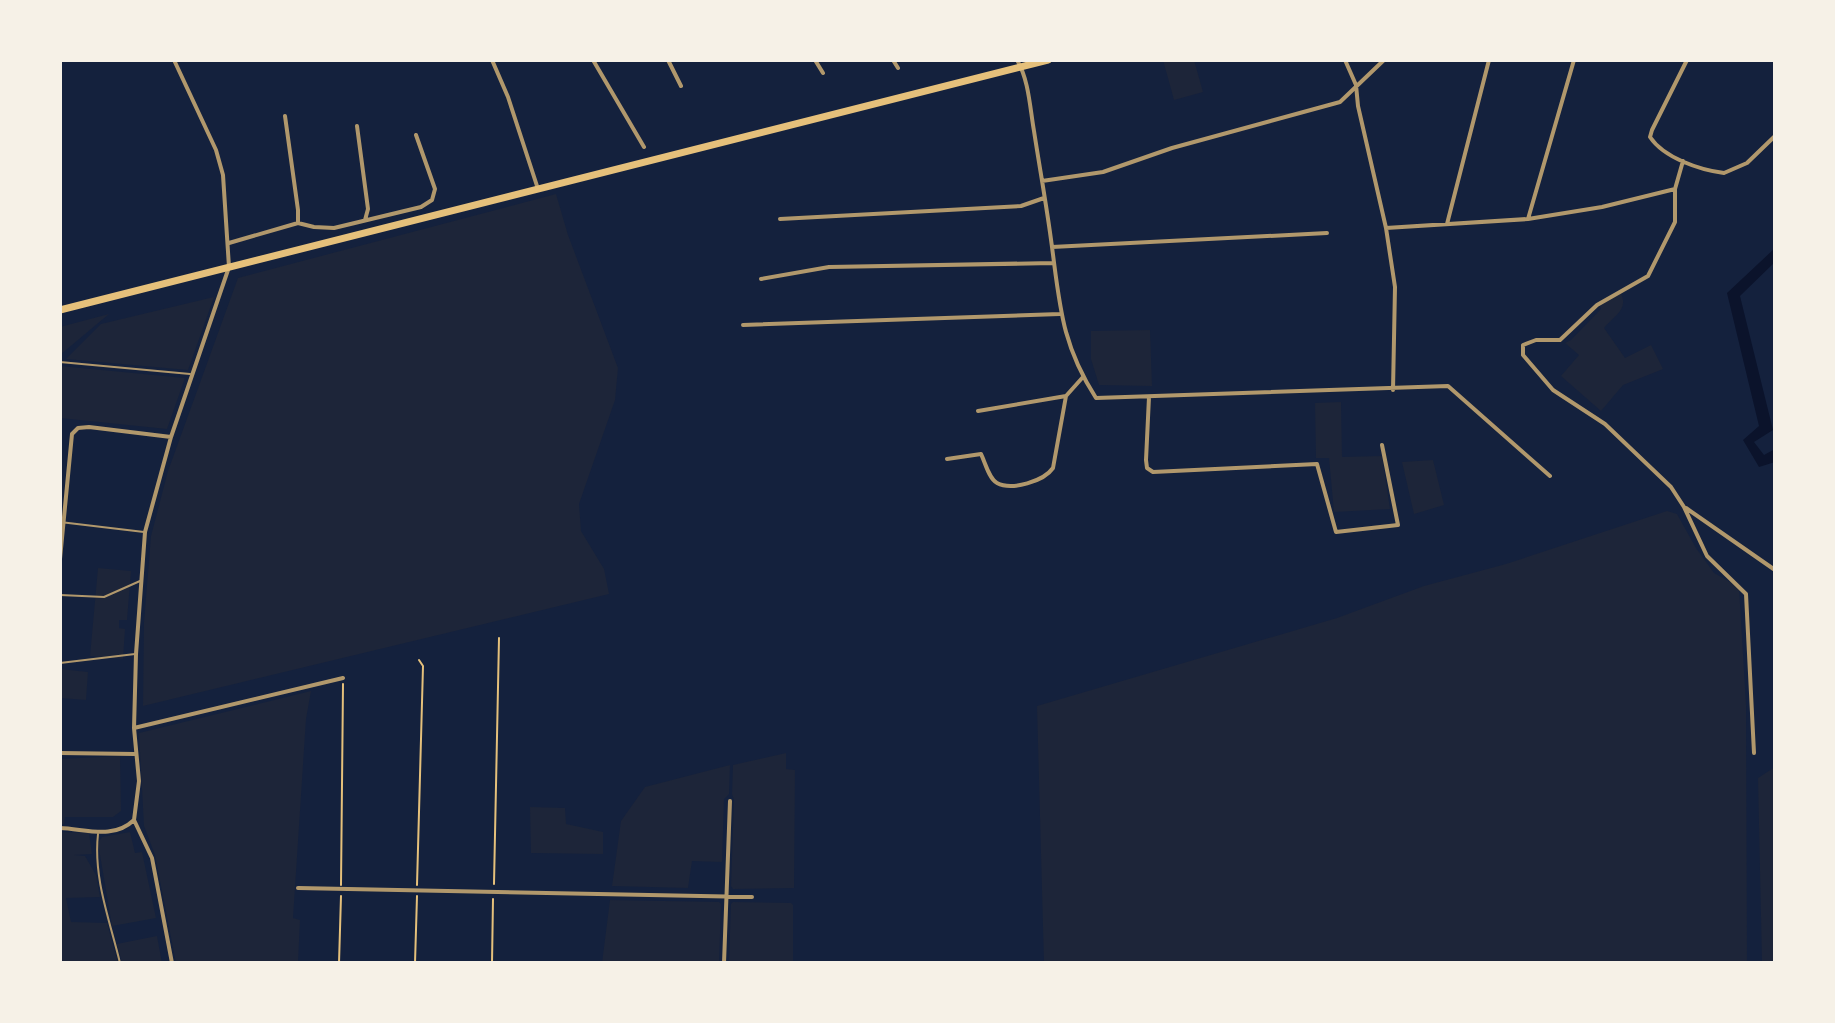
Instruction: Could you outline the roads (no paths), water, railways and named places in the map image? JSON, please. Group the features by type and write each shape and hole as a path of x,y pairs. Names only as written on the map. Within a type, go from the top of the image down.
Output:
{"main road":[{"path":"60,310 1019,63 1048,60"}],"street":[{"path":"172,963 152,858 134,820 139,781 134,728 136,654 145,532 171,437 229,267 223,175 216,150 174,60"},
{"path":"492,60 508,97 538,189"},
{"path":"593,60 644,147"},
{"path":"668,60 681,86"},
{"path":"815,60 823,73"},
{"path":"893,60 898,68"},
{"path":"1345,60 1356,85 1386,228 1396,296 1393,390"},
{"path":"1042,181 1103,172 1172,148 1340,102 1384,60"},
{"path":"1447,224 1489,60"},
{"path":"1528,219 1574,60"},
{"path":"1687,60 1650,137 1654,143 1683,161 1724,173 1747,163 1775,136"},
{"path":"1019,63 1042,181 1060,314 1068,342 1096,398 1448,386 1550,476"},
{"path":"285,116 298,223"},
{"path":"357,126 368,209 365,220"},
{"path":"229,243 298,223 334,228 421,207 432,200 435,189 416,135"},
{"path":"1683,161 1675,189 1675,222 1648,276 1597,305 1560,340 1536,340 1523,345 1523,355 1553,390 1605,424 1655,469 1684,507 1707,556 1746,594 1754,753"},
{"path":"1386,228 1528,219 1602,207 1675,189"},
{"path":"780,219 1021,206 1044,198"},
{"path":"1052,247 1327,233"},
{"path":"761,279 829,267 1053,263"},
{"path":"743,325 1060,314"},
{"path":"947,459 981,454 993,481 1000,485 1046,478 1053,468 1066,396 1083,377"},
{"path":"978,411 1066,396"},
{"path":"1149,397 1147,468 1153,472 1317,464 1336,532 1398,525 1382,445"},
{"path":"60,559 72,434 78,428 89,427 171,437"},
{"path":"1684,507 1775,570"},
{"path":"134,728 343,678"},
{"path":"60,753 135,754"},
{"path":"724,963 730,801"},
{"path":"60,828 98,833 119,830 134,820"},
{"path":"298,888 752,897"}],"lane":[{"path":"60,362 193,375"},
{"path":"62,522 145,532"},
{"path":"60,595 104,597 141,581"},
{"path":"60,663 136,654"},
{"path":"98,833 98,877 120,963"}]}
